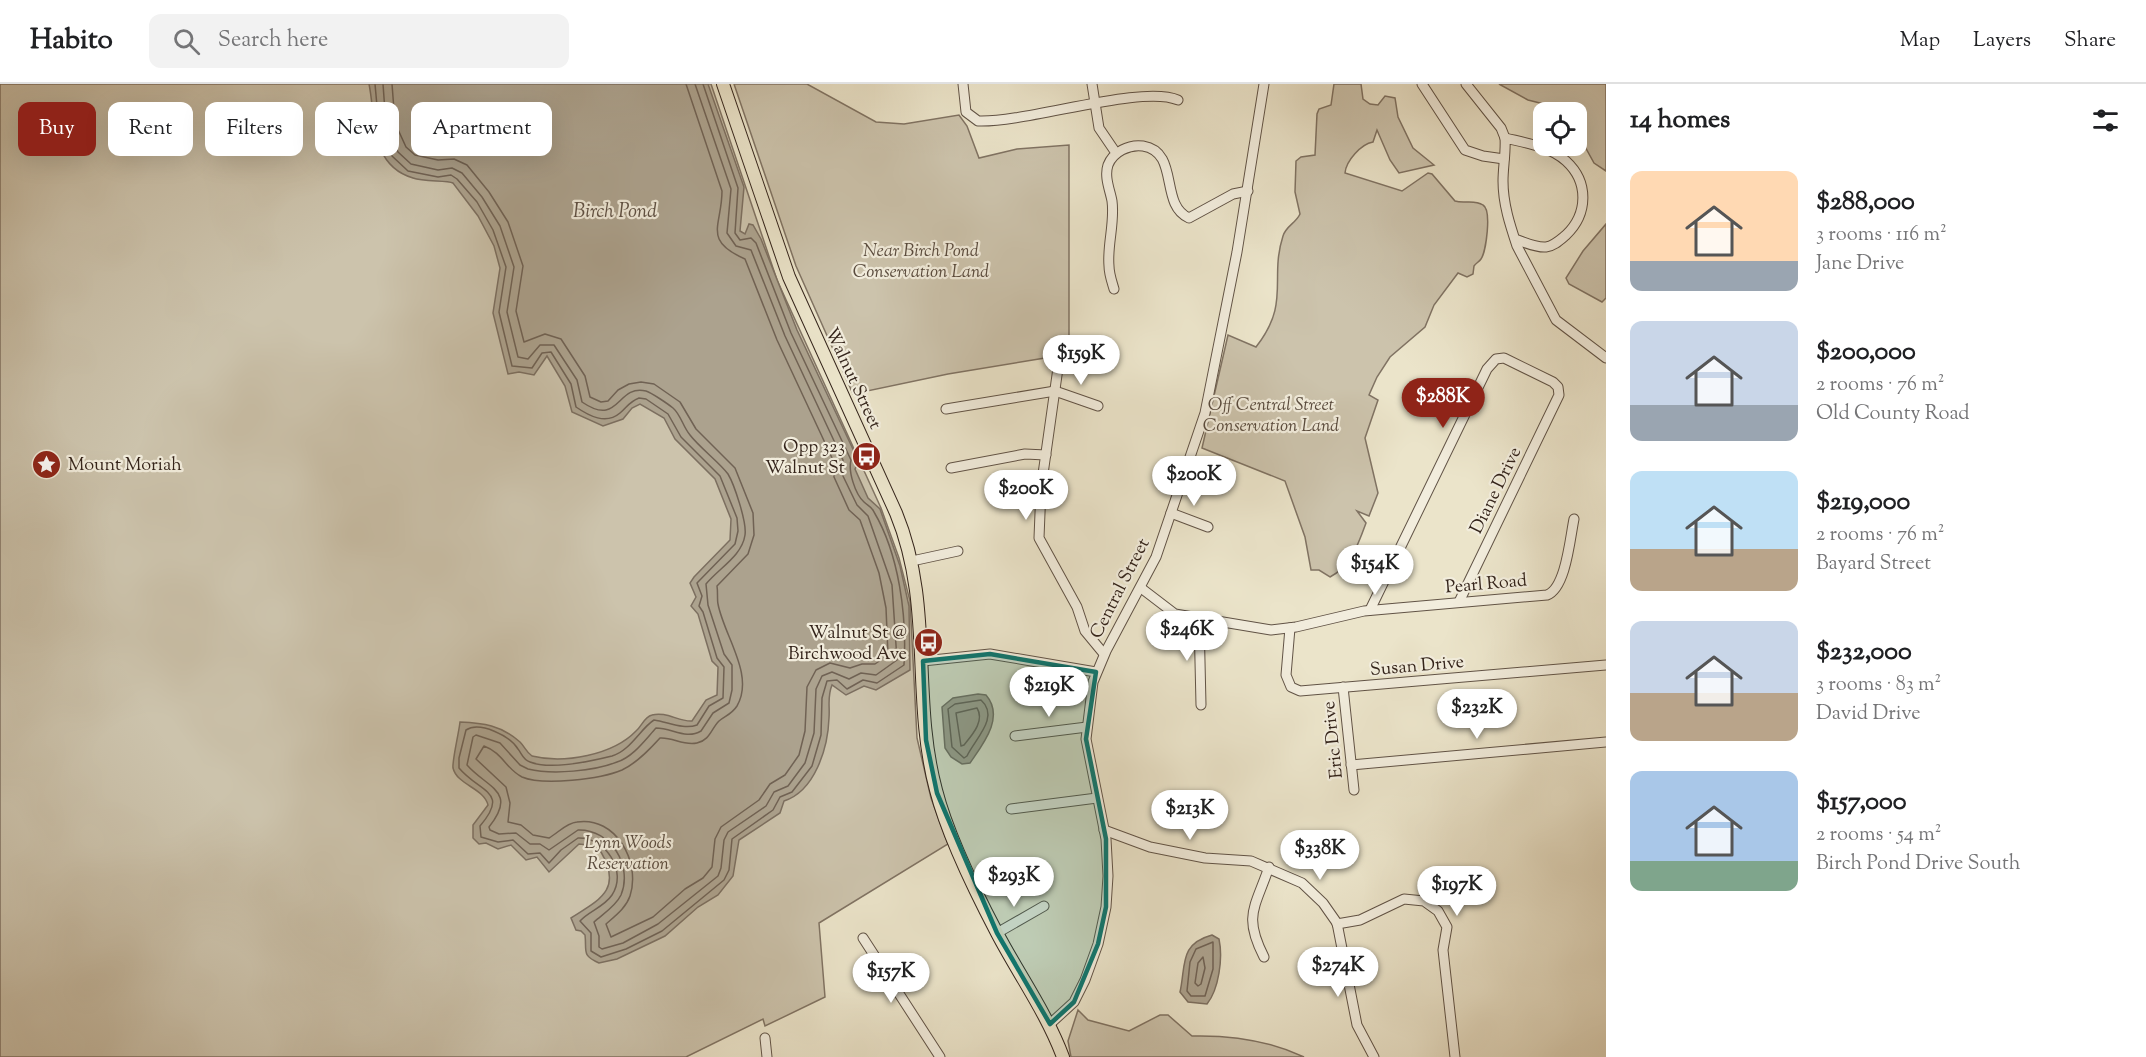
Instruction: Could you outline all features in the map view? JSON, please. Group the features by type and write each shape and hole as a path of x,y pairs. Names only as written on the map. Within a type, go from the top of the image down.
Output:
{"main road":[{"name":"Walnut Street","path":"723,84 789,278 896,513 912,561 919,595 926,740 937,793 965,864 997,933 1050,1024 1063,1057"}],"street":[{"path":"963,84 966,112 971,118 990,122 1095,100 1152,92 1168,93 1178,100"},
{"path":"1092,84 1099,128 1116,153"},
{"name":"Central Street","path":"1050,1024 1074,1002 1098,944 1106,907 1108,876 1104,830 1086,739 1088,703 1096,672 1141,588 1172,513 1208,401 1248,192 1264,84"},
{"path":"1422,84 1465,150 1504,159"},
{"path":"1466,84 1501,128 1505,138 1503,197 1515,239 1556,320 1606,358"},
{"path":"1505,138 1536,145 1557,154 1577,175 1583,191 1578,219 1559,241 1540,247 1515,239"},
{"path":"1114,289 1108,267 1112,202 1108,166 1116,153 1129,147 1142,146 1155,151 1163,160 1175,207 1180,214 1189,218 1233,194 1248,192"},
{"name":"Diane Drive","path":"1370,610 1492,362 1500,358 1511,361 1552,382 1560,392 1459,602"},
{"path":"1059,361 1046,455 1039,538 1077,607 1085,632 1104,654"},
{"path":"946,409 1055,391 1098,406"},
{"path":"951,468 1025,454 1046,455"},
{"path":"1172,513 1208,527"},
{"name":"Pearl Road","path":"1141,588 1171,612 1264,630 1290,628 1370,610 1552,593 1561,580 1574,519"},
{"path":"912,561 958,552"},
{"path":"1199,618 1201,705"},
{"name":"Susan Drive","path":"1290,628 1286,675 1291,687 1300,691 1606,665"},
{"path":"923,661 990,654 1096,672"},
{"name":"Eric Drive","path":"1343,687 1354,790"},
{"path":"1015,736 1087,727"},
{"path":"1351,765 1606,742"},
{"path":"1011,809 1097,798"},
{"path":"1104,830 1150,848 1205,858 1251,861 1302,883 1323,903 1337,924 1357,1025 1374,1057"},
{"path":"1264,957 1252,933 1251,919 1269,867"},
{"path":"1337,924 1360,920 1404,899 1424,901 1438,911 1447,927 1443,950 1455,1057"},
{"path":"997,933 1044,906"},
{"path":"863,938 939,1057"},
{"path":"765,1038 767,1057"}],"highlighted area":[{"path":"990,654 1096,672 1086,739 1106,839 1106,907 1098,944 1074,1002 1050,1024 997,933 937,793 926,740 923,661"}],"green space":[{"name":"Lynn Woods Reservation","path":"0,84 711,84 777,280 881,508 899,558 910,601 917,738 931,798 948,844 819,923 825,997 765,1026 763,1019 686,1057 0,1057"},
{"name":"Near Birch Pond Conservation Land","path":"734,84 807,84 876,122 904,124 959,115 967,126 979,158 1017,149 1069,145 1069,354 948,374 853,394 796,266"},
{"name":"Off Central Street Conservation Land","path":"1334,84 1361,84 1363,99 1370,104 1378,105 1385,96 1395,98 1398,117 1413,148 1434,165 1399,173 1390,160 1377,130 1373,142 1368,143 1355,154 1348,163 1345,173 1402,191 1428,173 1432,174 1455,201 1476,202 1483,205 1486,208 1488,222 1483,255 1474,266 1473,274 1467,277 1458,273 1434,305 1425,327 1390,357 1377,377 1369,395 1378,400 1365,438 1378,493 1369,516 1357,511 1366,523 1360,539 1349,561 1330,577 1319,570 1311,570 1305,537 1285,481 1202,448 1228,335 1256,347 1273,317 1279,252 1283,236 1300,214 1295,192 1296,161 1301,157 1315,155 1317,114 1319,109 1331,105"},
{"path":"1499,84 1606,84 1606,171 1594,163 1587,150 1587,102 1528,100"},
{"path":"1606,224 1606,298 1602,302 1569,284 1566,278 1583,251"},
{"path":"1078,1010 1088,1020 1129,1031 1160,1015 1168,1015 1192,1036 1221,1036 1249,1040 1277,1046 1304,1057 1071,1057 1068,1041"}],"water":[{"name":"Birch Pond","path":"369,84 708,84 744,187 740,231 745,234 749,224 753,225 761,239 797,330 859,462 855,469 868,498 880,509 900,566 909,606 910,670 876,690 864,686 846,695 832,685 826,742 812,778 795,796 784,801 780,813 739,840 733,876 718,895 698,907 665,936 617,959 599,963 590,958 586,952 585,935 576,930 571,918 599,899 609,885 610,876 601,852 588,845 579,844 549,872 537,857 526,860 511,845 498,849 486,843 479,844 473,838 473,825 488,805 481,794 455,774 453,768 460,722 499,728 513,736 532,756 559,759 587,756 615,746 652,715 662,714 692,721 706,700 717,695 718,667 712,661 698,614 691,606 696,597 690,583 730,540 731,519 715,479 675,439 664,418 640,404 632,408 623,419 603,426 572,412 565,386 547,356 534,375 519,372 508,374 493,313 500,268 494,246 478,216 453,183 413,178 399,172 389,162 385,156 399,156 399,102 371,102"},
{"path":"986,695 991,703 993,721 986,739 970,763 962,764 951,757 945,748 942,707 953,698"},
{"path":"1212,935 1219,939 1220,947 1219,973 1214,990 1207,1004 1188,1002 1180,992 1186,957 1194,944"}],"place":[{"name":"Opp 323 Walnut St","path":"866,456"},
{"name":"Mount Moriah","path":"47,464"},
{"name":"Walnut St @ Birchwood Ave","path":"928,642"}]}
